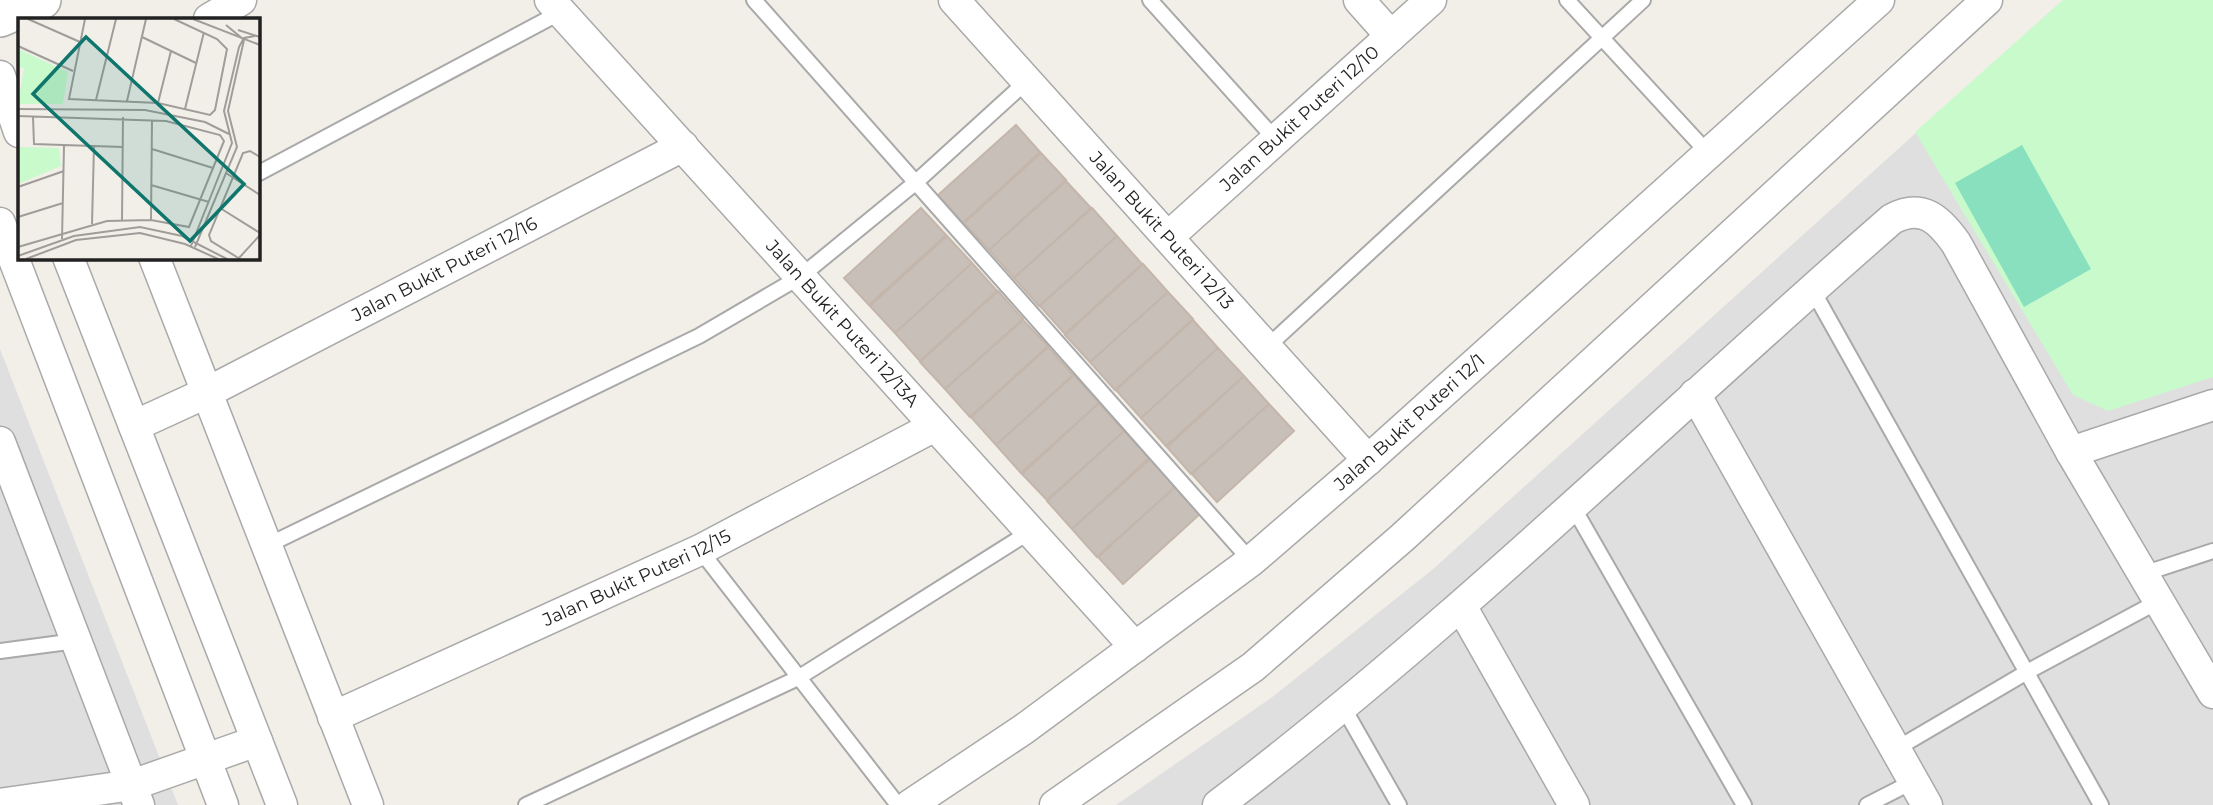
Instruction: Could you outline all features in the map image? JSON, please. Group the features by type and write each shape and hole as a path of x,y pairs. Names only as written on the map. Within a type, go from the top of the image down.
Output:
{"street":[{"path":"0,18 43,0"},
{"path":"57,18 72,0"},
{"path":"211,18 241,0"},
{"name":"Jalan Bukit Puteri 12/13","path":"954,0 1368,460"},
{"path":"1359,0 1391,36"},
{"name":"Jalan Bukit Puteri 12/10","path":"1168,237 1431,0"},
{"name":"Jalan Bukit Puteri 12/1","path":"910,805 1024,729 1251,561 1368,460 1879,0"},
{"path":"1055,805 1253,667 1393,546 1987,0"},
{"name":"Jalan Bukit Puteri 12/13A","path":"556,6 1135,647"},
{"path":"0,76 18,129"},
{"name":"Jalan Bukit Puteri 12/16","path":"134,426 206,393 682,146"},
{"path":"1217,805 1272,764 1461,606 1812,289 1892,219 1906,212 1931,217 1944,227 1956,243 2071,452 2213,693"},
{"path":"0,223 223,805"},
{"path":"69,259 282,805"},
{"path":"155,259 368,805"},
{"path":"1695,394 1920,793"},
{"path":"2071,452 2213,405"},
{"name":"Jalan Bukit Puteri 12/15","path":"333,717 700,550 935,426"},
{"path":"2,455 135,795"},
{"path":"1461,606 1574,805"},
{"path":"0,804 135,795 206,758 257,741"}],"lane":[{"path":"754,0 1251,561"},
{"path":"1150,0 1276,140"},
{"path":"1567,0 1708,153"},
{"path":"1267,347 1643,0"},
{"path":"259,173 556,6"},
{"path":"266,546 699,336 800,276 915,183 1027,81"},
{"path":"1812,289 2101,805"},
{"path":"1572,505 1744,805"},
{"path":"526,805 799,678 1031,531"},
{"path":"700,550 898,805"},
{"path":"2143,573 2213,551"},
{"path":"1896,749 2027,672 2159,601"},
{"path":"0,651 76,641"},
{"path":"1342,705 1399,805"},
{"path":"1867,805 1920,793"}],"shaded area":[{"path":"2063,0 2213,0 2213,805 1116,805 1271,698 1432,570"},
{"path":"0,349 178,805 0,805"}],"green space":[{"path":"2063,0 2213,0 2213,377 2108,411 2073,395 1915,132"},
{"path":"2022,145 2091,269 2024,307 1955,183"}],"building":[{"path":"1016,125 1040,152 963,223 938,195"},
{"path":"1041,153 1066,180 989,250 964,223"},
{"path":"1066,181 1091,208 1014,278 989,250"},
{"path":"921,208 946,235 869,305 844,278"},
{"path":"1092,208 1117,236 1039,306 1014,278"},
{"path":"947,236 972,263 895,333 870,306"},
{"path":"1117,236 1142,264 1065,334 1040,306"},
{"path":"972,263 997,291 920,361 895,333"},
{"path":"1143,264 1168,292 1090,362 1065,335"},
{"path":"998,291 1023,319 945,389 920,362"},
{"path":"1168,292 1193,319 1115,390 1090,362"},
{"path":"1023,320 1048,346 970,417 945,389"},
{"path":"1193,320 1218,348 1141,418 1116,390"},
{"path":"1048,347 1073,375 996,445 971,417"},
{"path":"1218,348 1244,376 1166,446 1141,418"},
{"path":"1074,375 1099,403 1021,473 996,445"},
{"path":"1244,376 1269,404 1191,474 1167,447"},
{"path":"1099,403 1124,431 1047,500 1022,474"},
{"path":"1269,404 1294,431 1217,502 1192,474"},
{"path":"1124,431 1149,458 1072,529 1047,501"},
{"path":"1150,459 1175,487 1097,557 1072,529"},
{"path":"1175,487 1200,514 1123,584 1098,557"}]}
